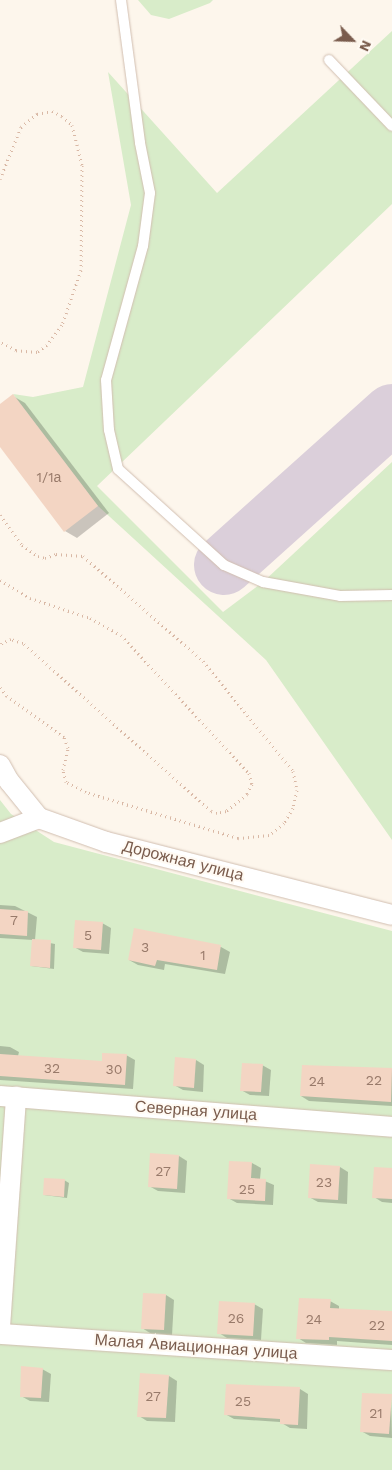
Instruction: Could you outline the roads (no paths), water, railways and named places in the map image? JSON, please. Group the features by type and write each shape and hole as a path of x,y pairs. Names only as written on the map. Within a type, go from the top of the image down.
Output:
{"street":[{"path":"0,765 9,781 40,818 0,834"},
{"name":"Дорожная улица","path":"40,818 106,842 392,915"},
{"path":"0,1327 8,1096"},
{"name":"Северная улица","path":"8,1096 392,1127"},
{"name":"Малая Авиационная улица","path":"0,1334 392,1360"}],"lane":[{"path":"121,0 140,143 150,193 143,246 106,380 109,430 118,470 224,565 263,582 340,596 392,595"},
{"path":"329,60 392,126"}]}
